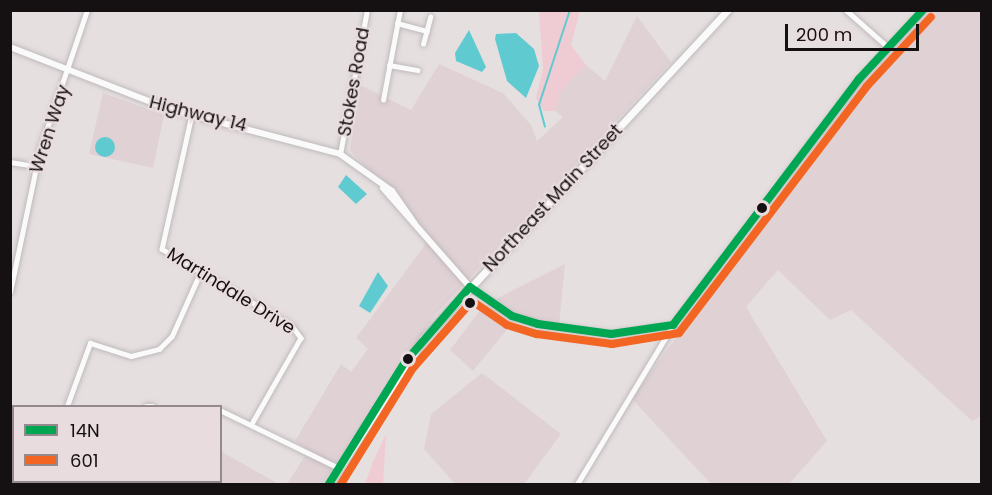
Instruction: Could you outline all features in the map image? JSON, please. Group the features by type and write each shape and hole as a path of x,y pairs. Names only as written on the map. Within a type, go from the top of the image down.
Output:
{"main road":[{"name":"Northeast Main Street","path":"329,484 405,362 470,287 728,10"},
{"name":"Highway 14","path":"10,47 68,71 192,115 340,154 382,185 470,287"}],"street":[{"name":"Wren Way","path":"11,292 36,166 87,10"},
{"name":"Stokes Road","path":"340,154 367,10"},
{"path":"383,99 400,10"},
{"path":"846,10 887,46"},
{"path":"578,484 673,325 887,46 924,10"},
{"path":"423,44 430,17"},
{"path":"397,23 427,31"},
{"path":"389,65 418,70"},
{"name":"Martindale Drive","path":"192,115 161,241 165,253 300,335 253,422"},
{"path":"10,162 36,166"},
{"path":"67,405 90,343 131,356 159,350 172,336 200,273"},
{"path":"470,287 512,316 538,324 611,334 673,325"},
{"path":"222,411 253,422 339,468"}],"shaded area":[{"path":"539,11 580,11 571,45 586,65 561,90 555,111 544,111 536,98 543,69"},
{"path":"928,11 981,11 981,416 972,421 851,310 830,320 778,270 746,307 827,441 789,484 711,484 632,399 886,45"},
{"path":"637,16 671,62 434,316 322,484 287,484 309,450 295,441 341,364 351,372 368,349 356,338 425,245 428,234 350,150 360,85 411,110 439,64 503,93 531,125 537,141 563,117 555,111 561,90 586,65 605,81"},
{"path":"103,93 164,115 153,168 89,154"},
{"path":"565,264 559,326 513,322 473,371 450,350 484,305"},
{"path":"482,373 561,434 524,484 455,484 424,449 431,414"},
{"path":"386,434 383,484 365,484 373,462"},
{"path":"222,452 279,484 171,484 222,483"},
{"path":"12,458 12,483 131,483 11,484"}],"water":[{"path":"469,30 486,67 482,72 456,61 455,53"},
{"path":"516,33 534,49 539,66 526,98 507,81 495,39 496,34"},
{"path":"105,137 112,140 115,147 112,154 105,157 98,154 95,147 98,140"},
{"path":"346,175 367,194 356,204 338,187"},
{"path":"378,272 388,286 370,313 359,306"}],"waterway":[{"path":"545,127 539,105 570,10"}],"transit line":[{"name":"14N","path":"673,325 859,79 923,10"},
{"name":"601","path":"341,484 413,368 472,301 507,325 537,334 612,344 679,333 867,86 931,17"},
{"name":"14N","path":"470,287 512,316 538,324 611,334 673,325"},
{"name":"14N","path":"329,484 405,362 470,287"}]}
